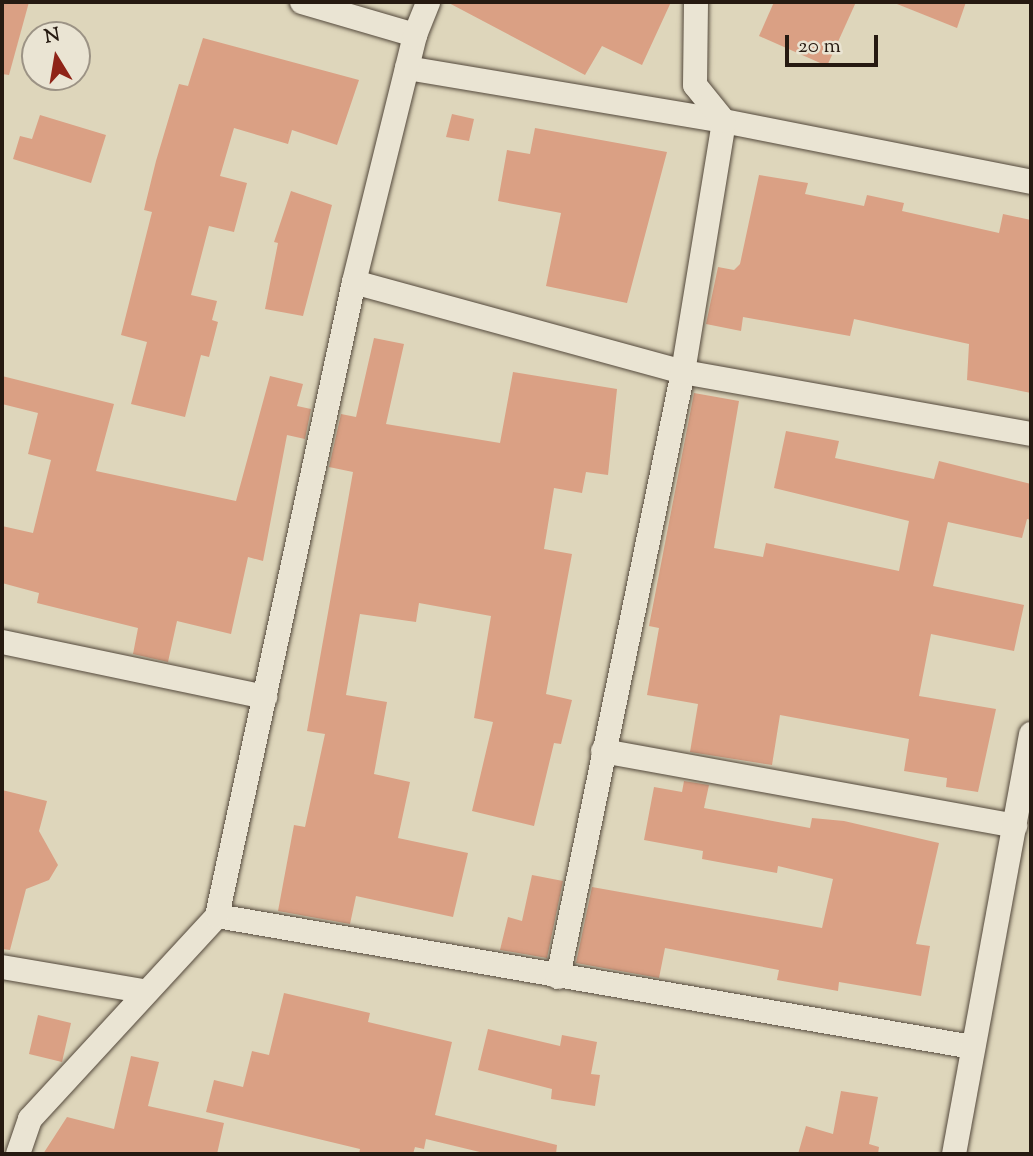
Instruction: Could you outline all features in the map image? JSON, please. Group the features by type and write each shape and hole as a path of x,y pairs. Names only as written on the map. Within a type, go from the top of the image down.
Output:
{"street":[{"path":"302,2 415,35"},
{"path":"18,1154 30,1119 143,991 217,916 354,282 415,35 428,2"},
{"path":"558,977 683,372 724,121 695,85 696,2"},
{"path":"407,68 724,121 1031,182"},
{"path":"354,282 683,372 1031,434"},
{"path":"2,642 265,697"},
{"path":"954,1154 1031,734"},
{"path":"603,751 1015,826"},
{"path":"217,916 972,1047"},
{"path":"2,967 143,991"}],"building":[{"path":"2,2 29,2 24,21 21,21 21,31 9,75 2,74"},
{"path":"447,2 671,2 642,65 602,46 585,75"},
{"path":"774,2 856,2 827,66 759,36"},
{"path":"892,2 966,2 957,28"},
{"path":"203,38 359,80 337,145 292,130 288,144 234,128 220,176 247,183 234,232 209,226 191,295 217,301 212,320 218,322 209,357 201,355 185,417 131,404 147,342 121,335 152,212 144,210 156,161 179,84 188,86"},
{"path":"452,114 474,119 469,141 446,137"},
{"path":"40,115 106,135 91,183 13,159 20,136 32,139"},
{"path":"535,128 667,152 627,303 546,286 561,213 498,201 507,150 530,154"},
{"path":"759,175 808,183 805,194 864,206 867,195 904,203 902,211 999,233 1003,214 1031,220 1031,393 967,380 969,344 854,319 850,336 743,317 741,331 706,324 718,267 734,270 740,264"},
{"path":"291,191 332,205 303,316 265,309 278,243 274,242"},
{"path":"374,338 404,344 386,424 500,443 513,372 617,389 608,475 586,472 582,493 554,488 544,549 572,554 546,694 572,700 561,744 554,743 534,826 472,811 493,722 474,718 491,616 419,603 416,622 360,614 346,695 387,702 374,774 410,782 398,838 468,853 453,917 356,896 350,924 278,911 294,825 305,827 325,734 307,731 353,472 329,467 341,414 356,417"},
{"path":"2,376 114,404 96,471 236,501 270,376 303,384 297,406 311,409 305,439 287,435 263,561 248,557 231,634 177,621 168,662 133,654 138,628 37,603 39,593 2,583 2,526 33,533 51,460 28,454 38,413 2,404"},
{"path":"694,393 739,401 714,548 763,557 766,543 899,571 909,521 774,488 786,431 839,441 835,458 934,479 939,461 1031,484 1031,520 1027,519 1022,538 948,522 933,586 1024,605 1014,651 931,634 919,696 996,709 978,792 946,787 947,778 904,771 909,739 780,715 772,765 690,752 698,704 647,695 659,628 649,626"},
{"path":"684,781 709,785 704,808 810,828 812,818 844,821 939,843 916,944 930,946 921,996 839,982 838,991 777,980 779,970 665,948 659,978 576,963 592,887 822,928 833,879 778,866 777,873 702,859 703,851 644,840 654,787 682,792"},
{"path":"2,790 47,801 39,831 58,865 49,880 26,889 10,950 2,949"},
{"path":"532,875 563,881 547,958 500,950 508,917 522,921"},
{"path":"284,993 370,1013 368,1022 452,1042 435,1115 557,1145 556,1154 488,1154 426,1139 424,1149 415,1147 413,1154 359,1154 360,1149 206,1112 214,1080 243,1087 252,1051 269,1055"},
{"path":"38,1015 71,1023 62,1062 29,1054"},
{"path":"488,1029 560,1046 562,1035 597,1042 591,1074 600,1075 595,1106 551,1099 552,1089 478,1070"},
{"path":"131,1056 159,1062 148,1106 224,1123 217,1154 43,1154 67,1117 114,1129"},
{"path":"841,1091 878,1097 869,1144 879,1147 878,1154 798,1154 806,1126 833,1134"}]}
